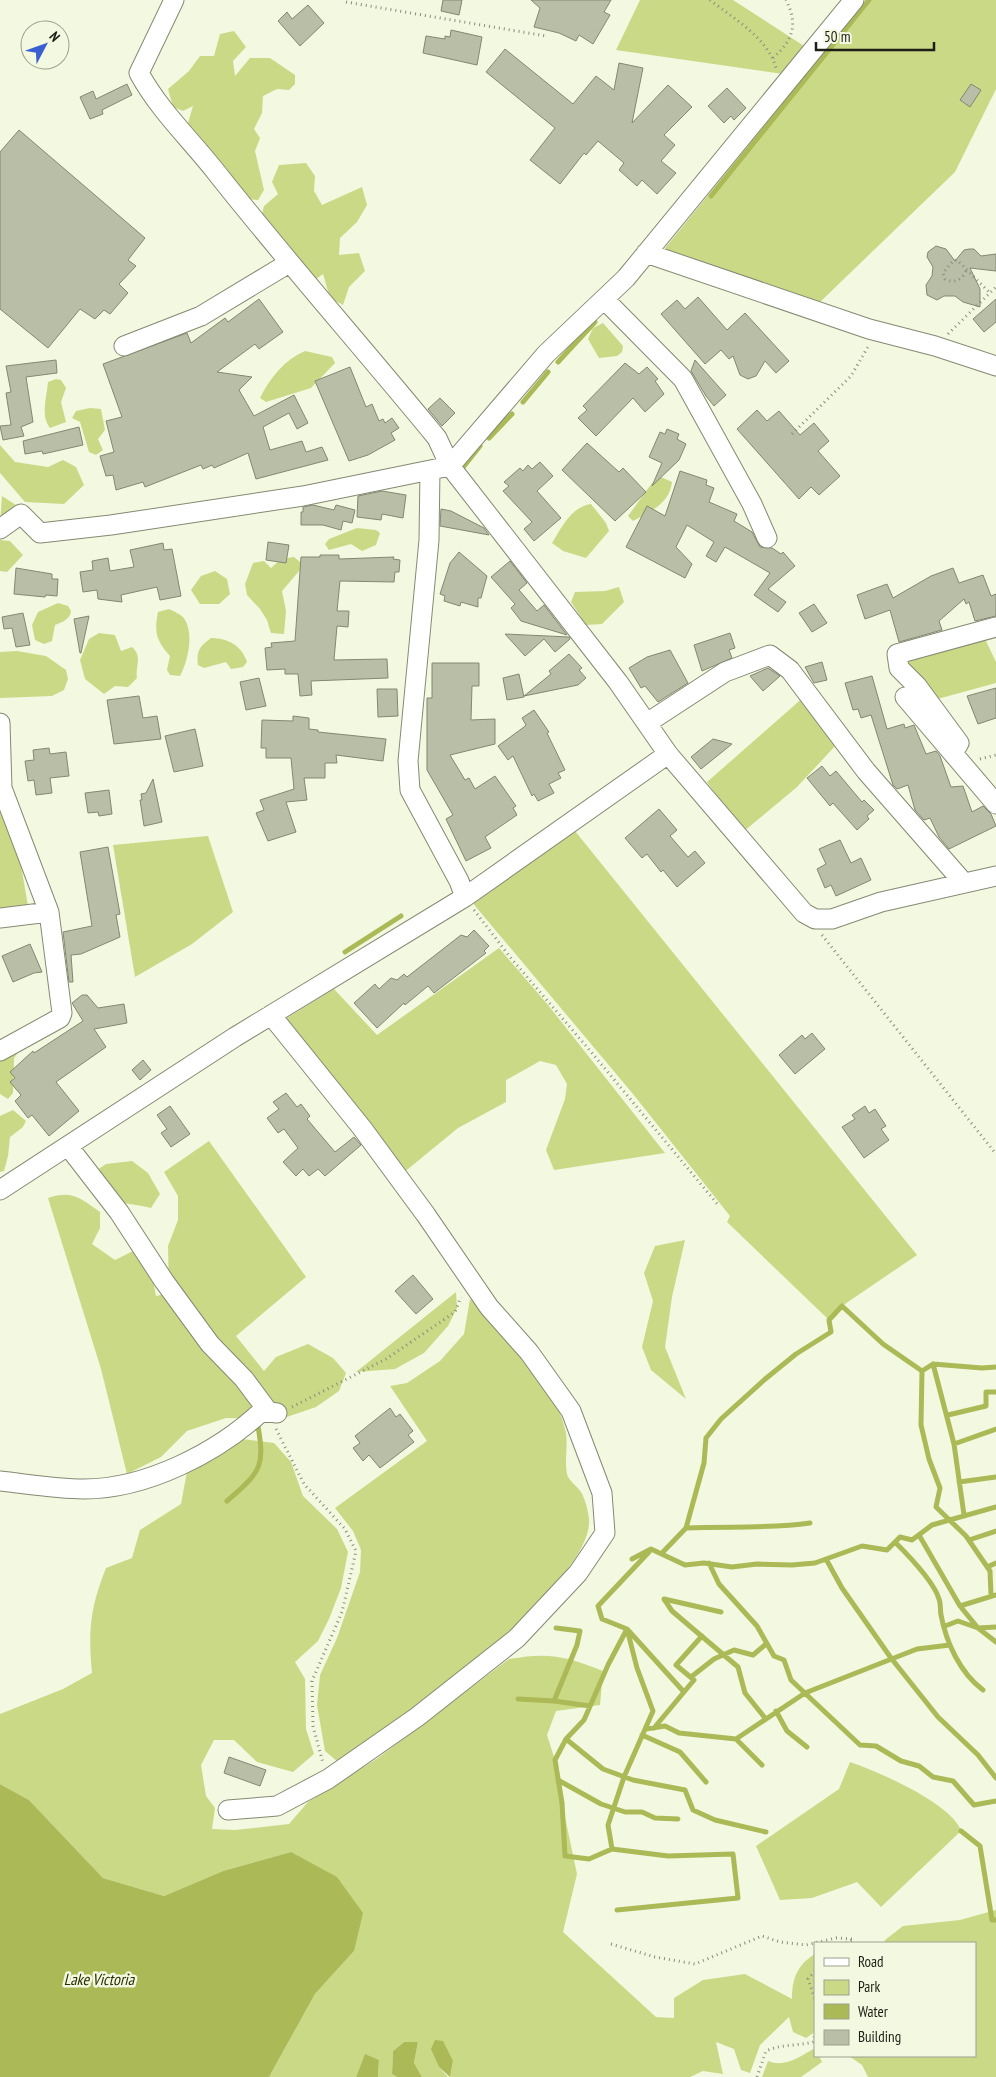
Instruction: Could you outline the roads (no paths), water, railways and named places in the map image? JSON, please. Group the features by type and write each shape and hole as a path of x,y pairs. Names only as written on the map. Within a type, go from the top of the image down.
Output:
{"street":[{"path":"174,0 140,73 159,104 190,139 288,263 437,438 450,466 618,682 668,754 804,913 815,920 832,919 881,902 996,876"},
{"path":"0,529 21,514 40,533 112,525 303,496 450,466 546,354 626,278 854,0"},
{"path":"646,253 875,330 996,366"},
{"path":"124,346 201,316 288,263"},
{"path":"604,299 683,379 752,504 768,538"},
{"path":"430,470 429,540 408,761 408,781 410,790 459,881 465,897"},
{"path":"953,753 959,742 917,686 900,668 897,654 996,628"},
{"path":"647,723 725,672 770,655 790,670 866,771 964,884"},
{"path":"905,697 996,804"},
{"path":"0,723 2,788 49,912 62,1016 0,1051"},
{"path":"0,1190 271,1016 465,897 668,754"},
{"path":"0,918 49,912"},
{"path":"228,1810 277,1806 328,1779 417,1717 517,1638 578,1573 605,1533 602,1493 572,1410 529,1352 489,1307 426,1215 362,1128 271,1016"},
{"path":"0,1481 83,1489 117,1486 157,1476 226,1441 262,1410 273,1412 210,1344 164,1281 120,1212 68,1146"}],"water":[{"name":"Lake Victoria","path":"0,1784 29,1800 103,1878 164,1896 223,1871 291,1852 337,1877 363,1913 354,1951 315,1994 269,2077 0,2077"},
{"path":"435,2040 443,2041 453,2061 450,2077 439,2067 431,2049"},
{"path":"404,2042 418,2042 414,2063 422,2077 397,2077 392,2074 393,2051"},
{"path":"365,2054 379,2060 378,2077 356,2077"}],"waterway":[{"path":"711,196 869,0"},
{"path":"558,362 595,322"},
{"path":"523,402 548,372"},
{"path":"489,438 512,414"},
{"path":"461,470 480,446"},
{"path":"345,952 401,916"},
{"path":"662,1553 686,1528 704,1463 706,1438 721,1419 764,1380 796,1354 831,1332 829,1320 842,1306 883,1344 922,1371"},
{"path":"933,1364 922,1371 921,1425 929,1459 940,1488 936,1507 966,1536 990,1571 991,1595"},
{"path":"964,1515 954,1444 933,1364 982,1368 996,1367"},
{"path":"948,1415 986,1406 986,1392 996,1392"},
{"path":"227,1501 248,1482 261,1458 257,1420"},
{"path":"954,1444 996,1429"},
{"path":"959,1482 996,1477"},
{"path":"632,1559 651,1549 685,1565 704,1563 732,1567 757,1564 792,1565 815,1563 862,1546 887,1550 900,1537 912,1540 932,1525 996,1507"},
{"path":"686,1528 764,1527 810,1523"},
{"path":"969,1540 996,1531"},
{"path":"919,1535 960,1606 978,1628 996,1627"},
{"path":"895,1542 932,1585 939,1599 943,1625 950,1646 967,1675 983,1690"},
{"path":"612,1849 608,1825 624,1777 653,1711 637,1668 627,1629 602,1619 598,1606 649,1552"},
{"path":"826,1559 842,1588 891,1658 938,1717 978,1755 996,1778"},
{"path":"709,1563 719,1584 757,1626 774,1656 784,1660 791,1680 860,1745 876,1746 901,1761 919,1766 933,1777 953,1781 974,1805 996,1801"},
{"path":"987,1567 996,1563"},
{"path":"960,1606 996,1595"},
{"path":"721,1612 664,1599 672,1611 738,1667 745,1693 765,1718"},
{"path":"945,1626 958,1621 978,1628 996,1642"},
{"path":"554,1701 577,1645 580,1631 556,1628"},
{"path":"617,1910 738,1898 733,1854 668,1856 612,1849 589,1859 565,1856 562,1803 555,1760 566,1739 584,1720 608,1665 627,1629 684,1692"},
{"path":"654,1728 694,1680 676,1665 702,1636"},
{"path":"691,1677 714,1659 734,1650 753,1655 766,1644"},
{"path":"736,1739 805,1693 917,1649 950,1645"},
{"path":"518,1699 590,1706"},
{"path":"776,1711 787,1731 807,1747"},
{"path":"646,1729 665,1726 679,1733 736,1739 762,1765"},
{"path":"642,1735 680,1752 706,1782"},
{"path":"566,1739 603,1769 633,1780 685,1790 693,1810 715,1820 766,1832"},
{"path":"558,1780 601,1804 625,1812 642,1812 655,1818 678,1819"},
{"path":"961,1831 980,1846 992,1920 996,1920"}]}
